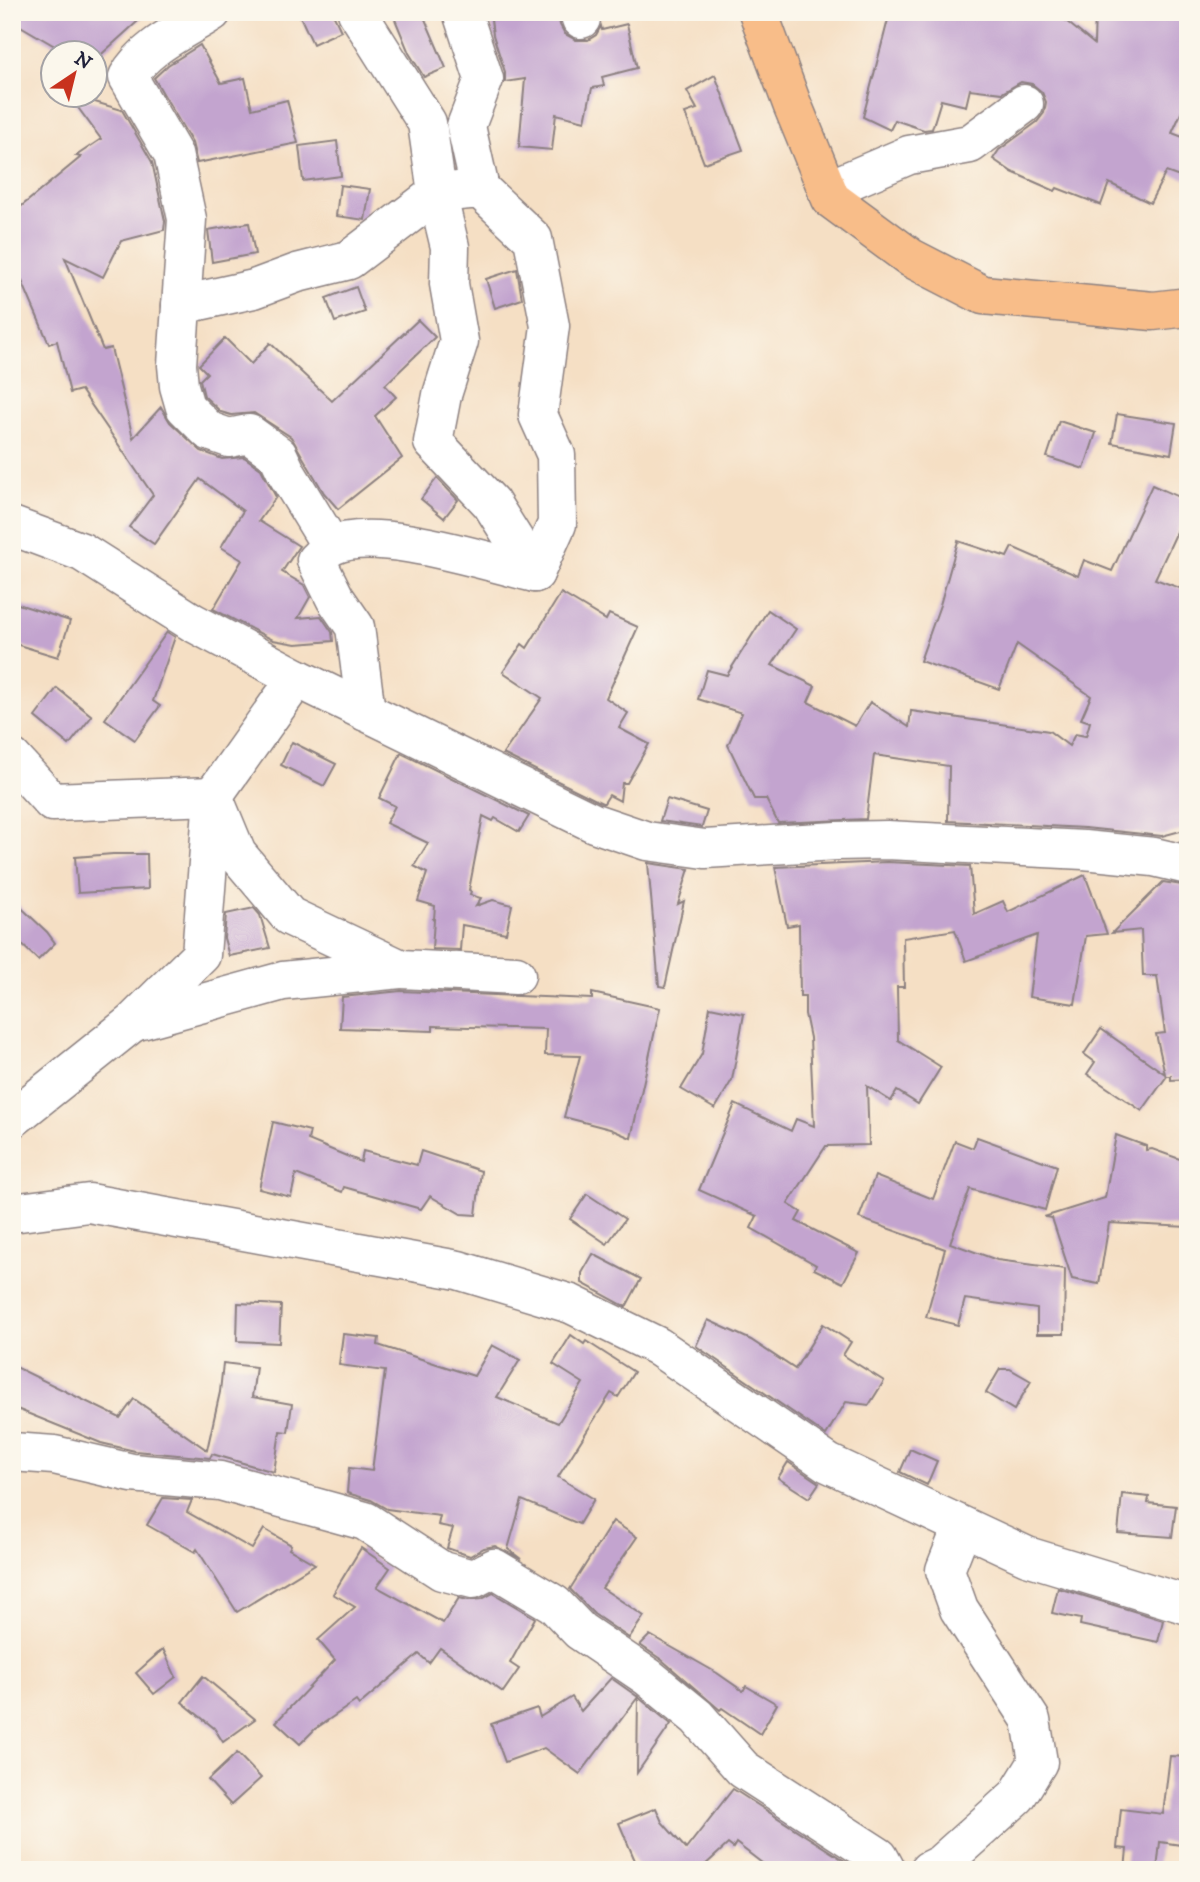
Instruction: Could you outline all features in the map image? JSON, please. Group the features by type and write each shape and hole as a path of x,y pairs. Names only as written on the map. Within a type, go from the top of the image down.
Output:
{"highway":[{"path":"758,12 831,199 911,258 982,295 1153,311 1188,307"}],"street":[{"path":"212,12 147,54 128,76 141,103 173,154 187,219 177,365 185,407 209,431 229,438 249,434 278,455 331,546"},
{"path":"357,12 427,123 437,193 450,247 449,284 459,341 442,395 433,442 491,503 535,573"},
{"path":"462,12 484,79 466,126 480,190 533,239 550,326 538,415 556,455 557,523 535,573"},
{"path":"827,190 909,155 970,144 1024,104"},
{"path":"181,305 254,289 297,273 349,260 437,193 480,190"},
{"path":"12,526 82,552 192,622 297,678 594,823 647,841 705,849 836,841 901,841 1084,850 1154,857 1188,865"},
{"path":"366,712 355,628 335,598 316,560 331,546 358,539 396,540 535,573"},
{"path":"12,1119 132,1023 201,955 213,796 297,678"},
{"path":"12,758 52,803 213,796"},
{"path":"213,796 237,854 289,916 401,968"},
{"path":"283,981 289,916"},
{"path":"132,1023 283,981 401,968 516,975"},
{"path":"12,1213 89,1203 458,1270 571,1304 657,1346 828,1463 1027,1556 1188,1605"},
{"path":"12,1451 54,1455 132,1472 220,1480 365,1521 442,1571 473,1579 494,1569 554,1604 580,1631 648,1677 697,1717 743,1769 879,1857 886,1870"},
{"path":"929,1870 941,1864 1017,1796 1038,1762 1031,1720 958,1609 945,1570 962,1527"}],"building":[{"path":"12,12 148,12 108,48 108,38 41,38 12,21"},
{"path":"298,12 332,12 341,31 313,44"},
{"path":"392,12 422,12 446,68 424,77 409,53"},
{"path":"490,12 558,12 565,34 576,40 588,40 596,35 601,26 602,30 627,24 637,68 602,77 604,86 592,88 585,121 556,114 552,150 519,147 525,79 505,82"},
{"path":"890,12 1055,12 1094,44 1095,12 1188,12 1188,98 1172,133 1188,139 1188,180 1166,172 1150,203 1109,183 1101,205 1057,188 1055,191 1012,172 993,159 999,150 1037,122 1044,113 1046,102 1042,92 1032,84 1021,82 1002,93 970,89 966,106 941,100 932,129 924,130 895,120 890,130 863,117"},
{"path":"200,45 221,83 245,78 252,109 287,100 298,143 197,163 192,143 154,78 168,65"},
{"path":"715,75 743,150 704,163 685,113 697,109 687,91"},
{"path":"108,106 122,110 152,162 165,221 164,230 121,241 103,277 65,258 103,350 111,348 133,438 161,407 170,422 201,451 222,459 244,457 261,469 276,497 259,521 299,546 282,572 304,585 310,597 298,618 321,616 332,632 333,641 296,644 273,640 213,609 242,560 221,547 243,511 200,479 154,544 129,527 153,495 81,390 70,393 57,341 49,344 22,281 12,278 12,214 81,157 76,156 101,139 78,108 108,108"},
{"path":"337,141 341,176 303,181 299,146"},
{"path":"340,185 370,189 365,220 336,216"},
{"path":"249,223 255,254 212,262 208,230"},
{"path":"517,269 522,299 495,308 486,279"},
{"path":"356,287 365,312 335,322 326,298"},
{"path":"418,320 435,337 385,385 396,397 375,416 402,458 338,509 324,493 291,437 254,413 231,415 221,412 204,396 200,380 207,373 199,365 225,338 251,364 270,343 332,401"},
{"path":"1117,414 1176,423 1171,454 1112,443"},
{"path":"1059,421 1096,433 1084,469 1047,457"},
{"path":"437,478 458,500 444,518 421,499"},
{"path":"1152,485 1188,501 1188,508 1155,579 1188,591 1188,829 1162,836 1085,828 948,821 949,766 874,755 866,819 778,823 766,799 754,799 728,745 742,713 698,699 707,670 727,675 768,610 796,629 772,665 815,686 808,702 855,726 870,702 909,727 911,711 1049,731 1069,746 1075,734 1086,736 1090,722 1081,719 1091,696 1017,644 999,689 920,661 940,605 958,541 1007,557 1012,547 1078,576 1084,560 1112,571"},
{"path":"561,593 606,620 609,614 638,627 606,698 628,713 619,728 649,744 627,783 622,783 620,801 609,795 602,803 503,754 542,698 503,672 522,644 527,648"},
{"path":"12,602 70,621 58,657 12,643"},
{"path":"167,632 175,637 153,701 160,706 135,740 105,719"},
{"path":"57,688 92,716 69,745 35,717"},
{"path":"292,742 336,764 324,786 281,765"},
{"path":"401,753 529,816 519,832 495,818 493,821 483,816 469,890 470,895 481,898 476,906 493,900 512,905 506,933 462,925 460,950 432,949 435,906 418,901 427,873 414,866 428,843 386,823 395,806 379,798"},
{"path":"667,799 707,811 702,827 660,821"},
{"path":"147,854 148,889 78,893 75,857"},
{"path":"887,862 970,866 974,914 1003,901 1008,912 1085,875 1107,934 1086,936 1075,1004 1029,997 1037,935 966,961 955,930 903,938 904,987 897,987 898,1040 941,1067 918,1104 897,1091 891,1101 867,1086 869,1145 826,1146 788,1204 801,1212 796,1221 859,1253 843,1283 814,1269 816,1265 751,1228 757,1216 699,1190 735,1104 791,1131 796,1119 814,1126 810,1038 805,1014 805,996 800,996 799,924 787,926 775,867"},
{"path":"648,863 689,869 678,904 684,901 665,987 659,986"},
{"path":"1163,882 1188,886 1188,911 1185,914 1188,1079 1171,1080 1171,1076 1167,1076 1142,1111 1087,1074 1095,1062 1084,1054 1101,1029 1165,1074 1156,1034 1165,1033 1157,976 1143,976 1141,930 1112,933"},
{"path":"12,899 55,943 38,960 12,935"},
{"path":"254,908 260,915 270,948 229,956 224,938 226,914"},
{"path":"401,991 592,999 592,993 660,1008 631,1138 610,1129 564,1117 580,1056 545,1055 546,1029 433,1026 433,1031 340,1028 342,997"},
{"path":"710,1007 744,1014 732,1080 715,1109 681,1089 702,1054"},
{"path":"273,1122 310,1131 308,1140 361,1162 363,1151 417,1165 421,1151 481,1171 476,1215 461,1214 430,1196 421,1209 344,1187 342,1192 296,1174 291,1197 259,1189"},
{"path":"1116,1135 1146,1146 1146,1150 1152,1149 1188,1162 1188,1227 1109,1223 1099,1284 1072,1279 1052,1218 1044,1217 1105,1198"},
{"path":"977,1137 1057,1166 1045,1210 970,1189 950,1243 997,1260 1065,1269 1064,1334 1037,1334 1037,1309 965,1299 958,1325 926,1317 945,1249 859,1218 875,1176 933,1199 955,1141 973,1148"},
{"path":"587,1194 625,1219 607,1244 570,1219"},
{"path":"593,1254 641,1279 626,1307 582,1283 582,1273"},
{"path":"238,1303 281,1305 279,1343 237,1341"},
{"path":"708,1320 751,1340 795,1369 823,1324 851,1342 843,1355 884,1381 869,1405 846,1402 826,1435 696,1346"},
{"path":"343,1334 379,1338 378,1345 474,1376 492,1345 520,1360 497,1397 558,1423 583,1383 553,1364 571,1335 584,1344 586,1341 634,1372 618,1397 611,1393 558,1477 594,1499 579,1524 522,1500 508,1549 521,1559 495,1546 484,1548 470,1556 447,1548 453,1528 438,1525 440,1516 387,1509 371,1500 347,1493 349,1468 372,1471 385,1371 339,1365"},
{"path":"223,1363 256,1367 252,1397 292,1404 288,1432 280,1431 274,1472 212,1454 210,1458 135,1451 101,1443 12,1407 12,1365 120,1418 134,1399 207,1450 220,1392"},
{"path":"1000,1369 1010,1369 1031,1381 1014,1410 986,1393"},
{"path":"910,1449 937,1461 927,1485 900,1472"},
{"path":"788,1462 819,1483 809,1498 778,1478"},
{"path":"1122,1494 1149,1497 1148,1503 1176,1506 1172,1537 1118,1533"},
{"path":"163,1498 192,1500 187,1512 252,1549 264,1529 291,1545 289,1549 315,1564 237,1612 197,1549 195,1552 147,1525"},
{"path":"613,1521 637,1537 602,1588 644,1616 629,1638 594,1614 570,1589"},
{"path":"361,1548 390,1568 377,1587 443,1623 459,1598 482,1599 493,1593 535,1618 510,1663 519,1669 503,1692 440,1648 429,1663 419,1654 359,1705 356,1701 315,1729 300,1744 276,1722 335,1660 318,1640 355,1607 333,1594"},
{"path":"1058,1588 1163,1620 1158,1642 1080,1625 1081,1619 1052,1613"},
{"path":"650,1635 743,1691 746,1686 777,1704 760,1734 722,1708 720,1710 662,1660 640,1645"},
{"path":"163,1649 176,1677 154,1694 136,1673"},
{"path":"203,1676 255,1719 223,1742 214,1728 182,1702"},
{"path":"611,1678 638,1697 580,1774 544,1748 505,1762 491,1724 537,1708 540,1717 572,1697 581,1711"},
{"path":"638,1697 671,1724 637,1773"},
{"path":"237,1753 261,1778 231,1805 208,1780"},
{"path":"1170,1756 1188,1757 1188,1846 1160,1842 1157,1870 1125,1870 1127,1849 1117,1848 1121,1809 1163,1814"},
{"path":"733,1789 857,1870 771,1870 736,1843 733,1848 728,1844 703,1867 705,1870 639,1870 619,1823 656,1808 662,1822 686,1849"}],"waterway":[{"path":"1184,129 1188,123"}]}
